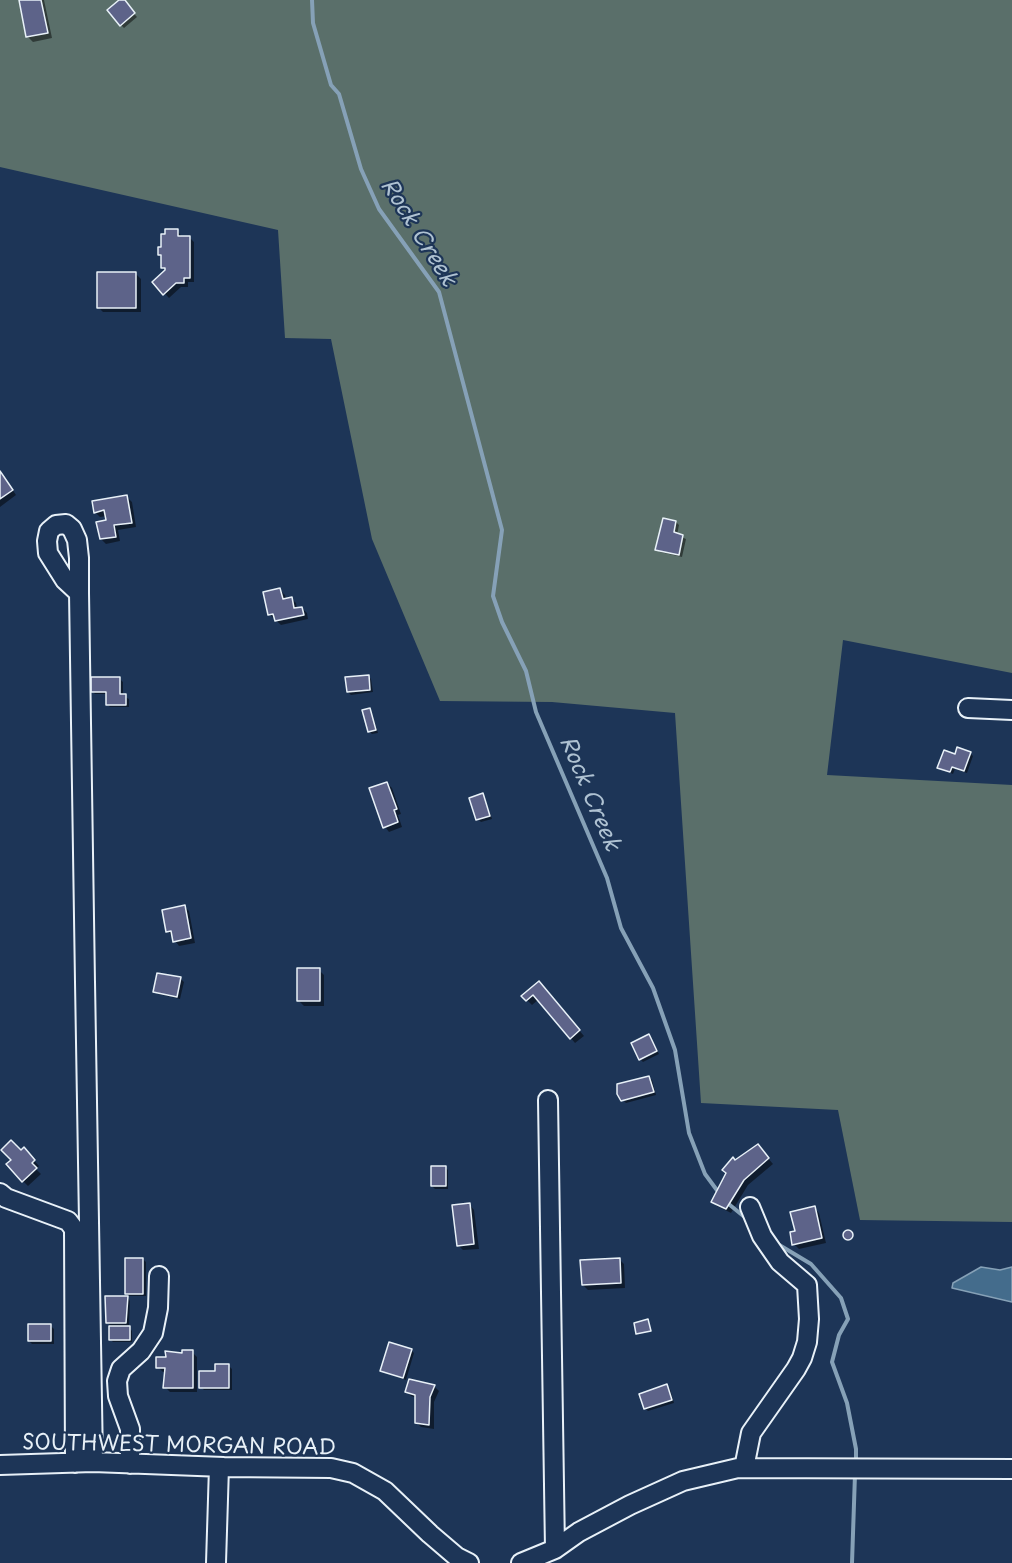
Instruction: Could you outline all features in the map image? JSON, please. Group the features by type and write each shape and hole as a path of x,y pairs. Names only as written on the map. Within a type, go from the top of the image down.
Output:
{"street":[{"path":"79,593 84,1463"},
{"path":"968,708 1012,710"},
{"path":"548,1100 555,1549"},
{"path":"0,1193 6,1198 68,1221 74,1229 84,1463"},
{"path":"744,1468 751,1433 802,1358 807,1342 809,1319 807,1285 780,1262 762,1236 750,1207"},
{"path":"130,1464 130,1429 122,1408 117,1381 121,1369 141,1351 153,1333 158,1308 159,1276"},
{"name":"SOUTHWEST MORGAN ROAD","path":"0,1465 84,1463 331,1468 353,1473 386,1491 430,1534 457,1557 470,1563"},
{"path":"216,1563 219,1467"},
{"path":"521,1563 555,1549 579,1532 683,1481 744,1468 1012,1469"}],"green space":[{"path":"0,0 1012,0 1012,673 843,640 827,775 1012,785 1012,1222 860,1220 838,1110 701,1103 675,713 552,702 440,701 372,539 331,339 285,338 278,230 0,167"}],"water":[{"path":"981,1267 1000,1270 1012,1267 1012,1302 952,1288 953,1283"}],"building":[{"path":"19,0 41,0 48,33 26,37"},
{"path":"119,0 125,0 135,13 120,26 107,10"},
{"path":"165,229 178,229 178,236 190,236 190,278 184,278 184,283 176,283 163,295 152,282 165,270 161,268 161,255 158,255 158,247 161,247 161,234 165,234"},
{"path":"97,272 136,272 136,308 97,308"},
{"path":"0,471 13,490 0,499"},
{"path":"127,495 132,523 114,525 116,537 100,539 96,522 106,520 104,510 94,513 92,501"},
{"path":"663,518 676,521 674,532 683,535 679,555 655,550"},
{"path":"280,588 283,599 292,597 294,608 302,607 304,615 275,621 273,614 268,615 263,592"},
{"path":"369,675 370,690 347,692 345,677"},
{"path":"91,677 120,677 120,694 126,694 126,705 106,705 106,692 91,692"},
{"path":"370,708 376,730 368,732 362,710"},
{"path":"957,747 971,752 964,771 952,767 950,772 937,768 944,750 955,754"},
{"path":"387,782 397,809 394,810 398,822 383,828 369,788"},
{"path":"483,793 490,816 476,820 469,798"},
{"path":"185,905 191,938 173,942 171,931 166,932 162,910"},
{"path":"297,968 320,968 320,1001 297,1001"},
{"path":"157,973 181,977 177,997 153,992"},
{"path":"539,981 580,1030 570,1039 533,995 526,1001 521,996"},
{"path":"649,1034 657,1051 639,1060 631,1043"},
{"path":"649,1076 654,1092 621,1101 617,1094 617,1084"},
{"path":"11,1140 21,1150 24,1147 35,1160 32,1163 37,1168 22,1182 6,1164 11,1160 1,1150"},
{"path":"758,1144 769,1158 744,1180 726,1209 711,1202 726,1173 722,1170 733,1157 735,1160"},
{"path":"431,1166 446,1166 446,1186 431,1186"},
{"path":"470,1203 474,1244 457,1246 452,1205"},
{"path":"815,1206 822,1238 792,1245 790,1232 795,1231 790,1212"},
{"path":"848,1230 853,1235 848,1240 843,1235"},
{"path":"125,1258 143,1258 143,1294 125,1294"},
{"path":"620,1258 621,1283 582,1285 580,1260"},
{"path":"105,1296 128,1296 126,1323 106,1323"},
{"path":"648,1319 651,1331 636,1334 634,1323"},
{"path":"28,1324 51,1324 51,1341 28,1341"},
{"path":"109,1326 130,1326 130,1340 109,1340"},
{"path":"389,1342 412,1349 403,1378 380,1371"},
{"path":"182,1350 193,1350 193,1388 163,1388 165,1368 156,1368 156,1357 166,1357 165,1351 182,1353"},
{"path":"215,1364 229,1364 229,1388 199,1388 199,1371 215,1371"},
{"path":"409,1379 435,1385 430,1397 429,1425 415,1423 415,1395 405,1392"},
{"path":"667,1384 672,1400 644,1409 639,1394"}],"waterway":[{"name":"Rock Creek","path":"312,0 313,23 331,85 339,94 361,169 379,209 439,292 502,530 493,596 502,622 526,671 536,712 607,878 621,928 653,988 675,1050 689,1133 705,1174 719,1193"},
{"name":"Rock Creek","path":"725,1201 747,1219"},
{"name":"Rock Creek","path":"776,1243 811,1264 841,1298 848,1319 839,1335 832,1362 847,1403 856,1449 856,1463"},
{"name":"Rock Creek","path":"852,1563 855,1474"}]}
